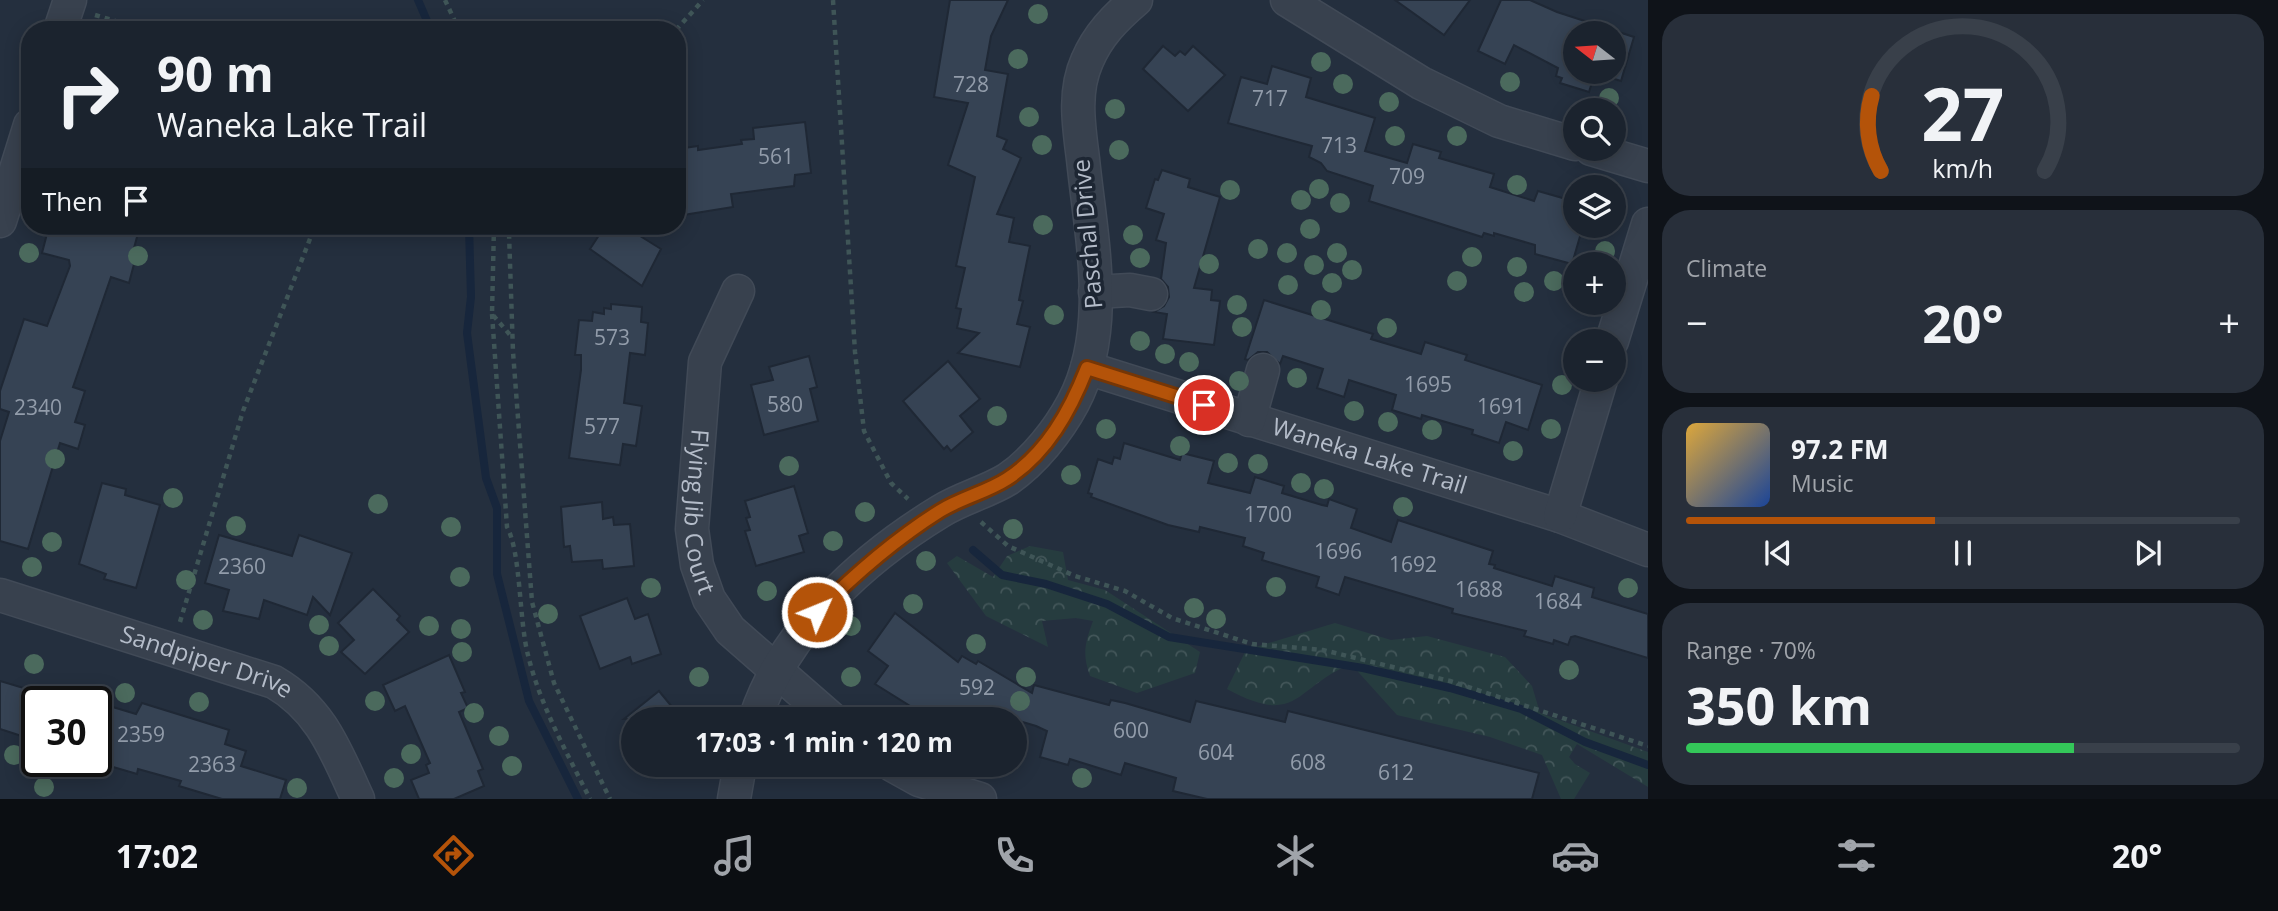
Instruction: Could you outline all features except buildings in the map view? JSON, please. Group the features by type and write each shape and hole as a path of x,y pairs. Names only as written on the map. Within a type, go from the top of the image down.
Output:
{"street":[{"name":"Paschal Drive","path":"760,707 776,671 817,612 870,560 943,510 1008,479 1045,445 1073,403 1087,368 1096,315 1077,105 1086,62 1108,24 1136,0"},
{"path":"1287,0 1421,83 1499,121 1563,140"},
{"path":"0,221 21,154"},
{"path":"1626,159 1648,166"},
{"path":"1616,329 1648,224"},
{"path":"1095,292 1130,290 1151,294"},
{"name":"Flying Jib Court","path":"738,291 705,362 692,529 697,565 709,599 730,630 818,707"},
{"name":"Waneka Lake Trail","path":"1087,368 1560,516 1648,550"},
{"path":"1249,420 1263,370"},
{"path":"1560,516 1597,392"},
{"name":"Sandpiper Drive","path":"0,595 274,682 294,695 322,724 358,799"},
{"path":"734,799 738,777"},
{"path":"914,777 980,799"}],"path":[{"path":"445,0 454,21"},
{"path":"684,21 703,0"},
{"path":"833,0 855,352 864,431 891,483 909,500"},
{"path":"66,12 106,21"},
{"path":"171,650 243,411 311,235"},
{"path":"494,235 492,314 507,527 514,540 521,624 528,658 545,706 590,799"},
{"path":"509,235 512,337 533,602 554,683 610,799"},
{"path":"492,314 512,337"},
{"path":"981,521 1008,546 1075,576 1125,592 1172,618 1252,644 1323,650 1450,681 1648,746"}],"green space":[{"path":"1030,546 1063,552 1068,580 1105,590 1200,652 1195,673 1137,693 1090,676 1086,648 1093,621 1076,618 1042,621 1048,647 986,616 947,563 957,556 993,577 1007,556"},
{"path":"1335,623 1391,640 1427,636 1505,657 1532,686 1540,713 1648,752 1648,787 1577,744 1569,757 1590,773 1574,799 1561,799 1542,755 1490,737 1397,715 1351,664 1332,673 1295,700 1283,704 1269,705 1227,689 1246,650"}],"waterway":[{"path":"418,0 427,21"},
{"path":"469,235 471,297 467,333 486,478 497,508 497,574 529,701 578,799"},
{"path":"973,550 1002,575 1046,584 1107,604 1169,637 1363,668 1450,688 1521,709 1585,742 1648,765"}],"route":[{"path":"817,612 870,560 943,510 1008,479 1045,445 1073,403 1087,368 1204,405"}]}
